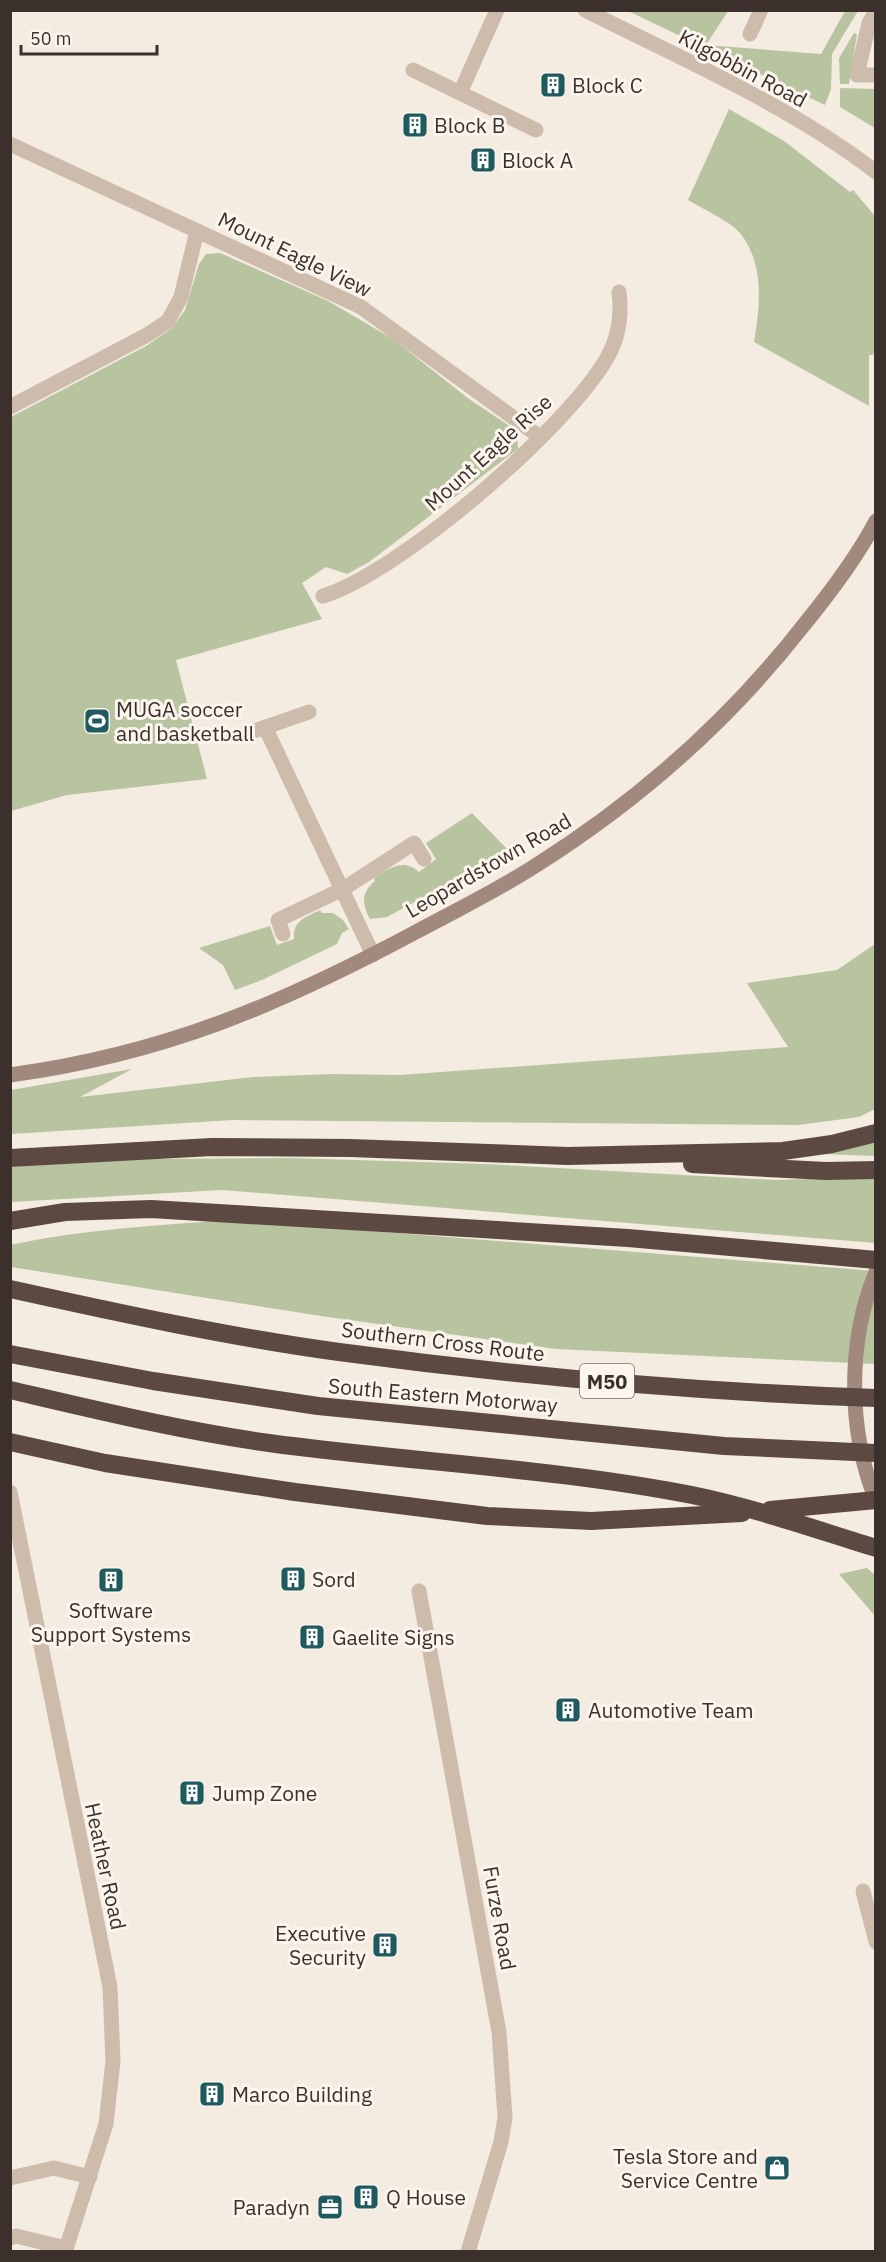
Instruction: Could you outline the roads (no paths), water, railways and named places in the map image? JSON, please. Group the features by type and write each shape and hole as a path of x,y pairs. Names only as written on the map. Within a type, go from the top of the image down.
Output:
{"highway":[{"path":"568,1156 783,1151 832,1144 876,1133"},
{"path":"10,1158 212,1147 350,1148 568,1156 781,1169 876,1170"},
{"path":"18,1220 65,1212 151,1209 234,1212 628,1238 876,1260"},
{"name":"Southern Cross Route","path":"10,1289 160,1322 339,1352 579,1380 876,1398"},
{"name":"South Eastern Motorway","path":"10,1354 153,1381 318,1406 724,1446 876,1453"},
{"path":"10,1390 127,1418 267,1443 497,1469 691,1495 770,1513 876,1548"},
{"path":"10,1442 105,1462 239,1483 487,1516 591,1521 696,1517 876,1500"}],"main road":[{"name":"Leopardstown Road","path":"10,1075 108,1058 195,1033 295,994 373,955 536,866 598,824 683,757 752,688 793,640 838,581 876,521"},
{"path":"876,1272 867,1293 857,1344 856,1416 867,1479 876,1500"}],"street":[{"path":"460,93 497,10"},
{"name":"Kilgobbin Road","path":"585,10 745,90 821,133 876,172"},
{"path":"750,34 762,10"},
{"path":"876,11 869,23 857,75 876,75"},
{"path":"413,70 536,130"},
{"name":"Mount Eagle View","path":"10,144 361,307 540,437"},
{"path":"10,407 147,335 168,321 181,297 197,231"},
{"name":"Mount Eagle Rise","path":"323,596 343,590 406,550 490,484 567,412 608,357 622,317 619,292"},
{"path":"243,735 309,712"},
{"path":"265,727 373,955"},
{"path":"283,934 278,920 343,889 414,843 424,859"},
{"name":"Heather Road","path":"10,1491 110,1986 113,2061 106,2124 66,2249 16,2236 10,2238"},
{"name":"Furze Road","path":"419,1591 479,1914 500,2042 505,2117 501,2142 468,2252"},
{"path":"863,1891 876,1942"},
{"path":"10,2178 45,2168 90,2177"}],"place":[{"name":"Block C","path":"553,85"},
{"name":"Block B","path":"415,125"},
{"name":"Block A","path":"483,160"},
{"name":"MUGA soccer and basketball","path":"97,721"},
{"name":"Sord","path":"293,1579"},
{"name":"Software Support Systems","path":"111,1580"},
{"name":"Gaelite Signs","path":"312,1637"},
{"name":"Automotive Team","path":"568,1710"},
{"name":"Jump Zone","path":"192,1793"},
{"name":"Executive Security","path":"385,1945"},
{"name":"Marco Building","path":"212,2094"},
{"name":"Tesla Store and Service Centre","path":"777,2168"},
{"name":"Q House","path":"366,2197"},
{"name":"Paradyn","path":"330,2207"}]}
